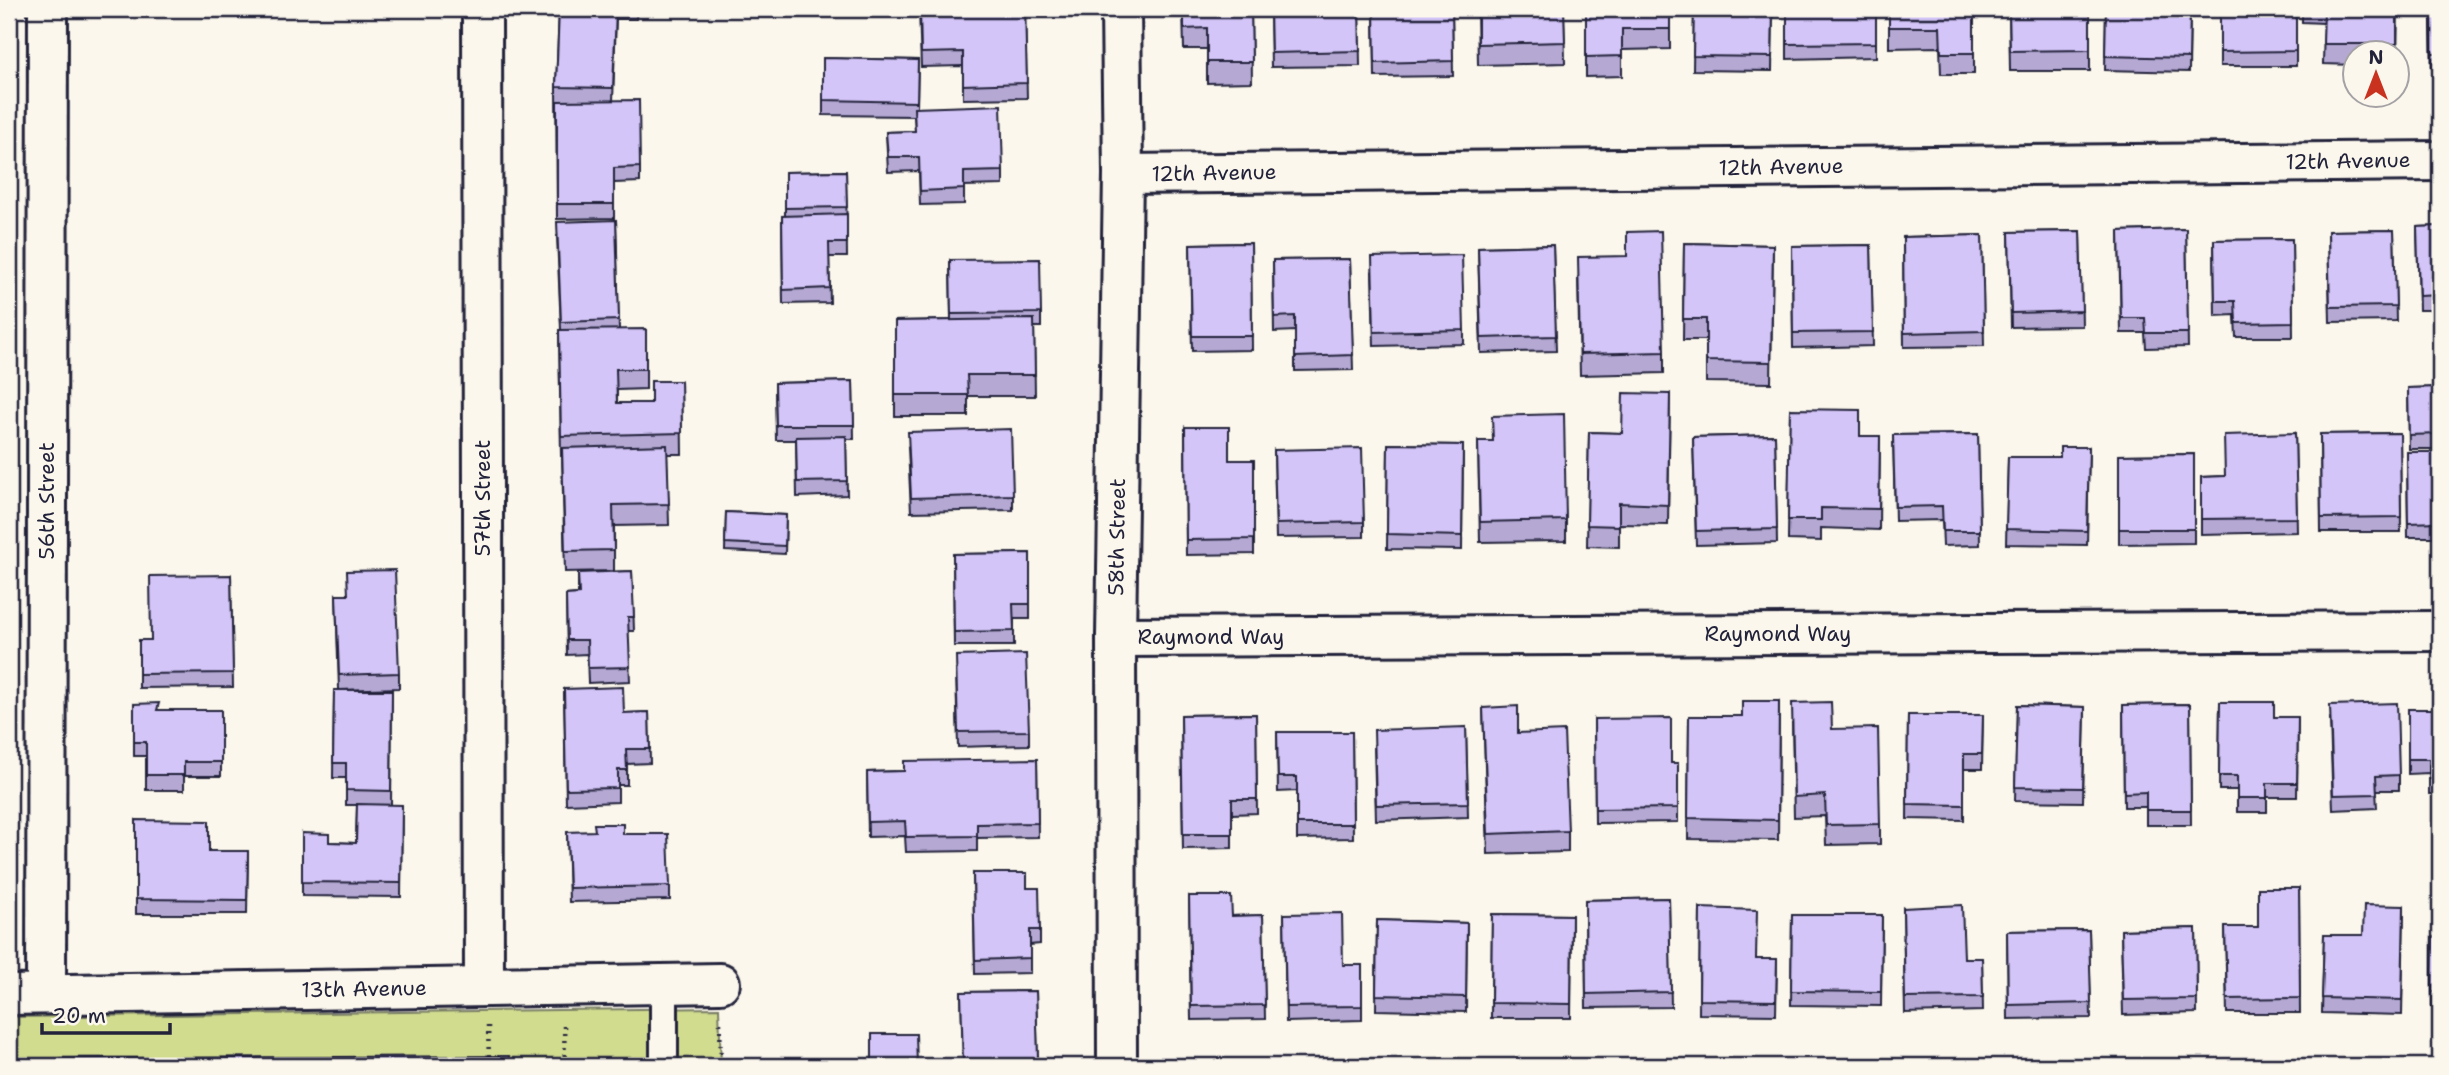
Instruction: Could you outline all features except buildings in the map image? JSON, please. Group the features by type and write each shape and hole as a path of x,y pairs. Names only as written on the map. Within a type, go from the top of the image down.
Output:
{"street":[{"name":"56th Street","path":"46,994 48,9"},
{"name":"57th Street","path":"482,9 486,1005"},
{"name":"58th Street","path":"1117,1066 1116,637 1123,174 1121,9"},
{"name":"12th Avenue","path":"1123,174 2440,160"},
{"name":"Raymond Way","path":"1116,637 2440,631"},
{"name":"13th Avenue","path":"9,995 486,1005 664,985 720,984"}],"lane":[{"path":"664,985 664,1066"}],"path":[{"path":"486,1005 489,1064"},
{"path":"564,1021 565,1066"}],"green space":[{"path":"719,1008 721,1066 9,1066 9,1017"}]}
